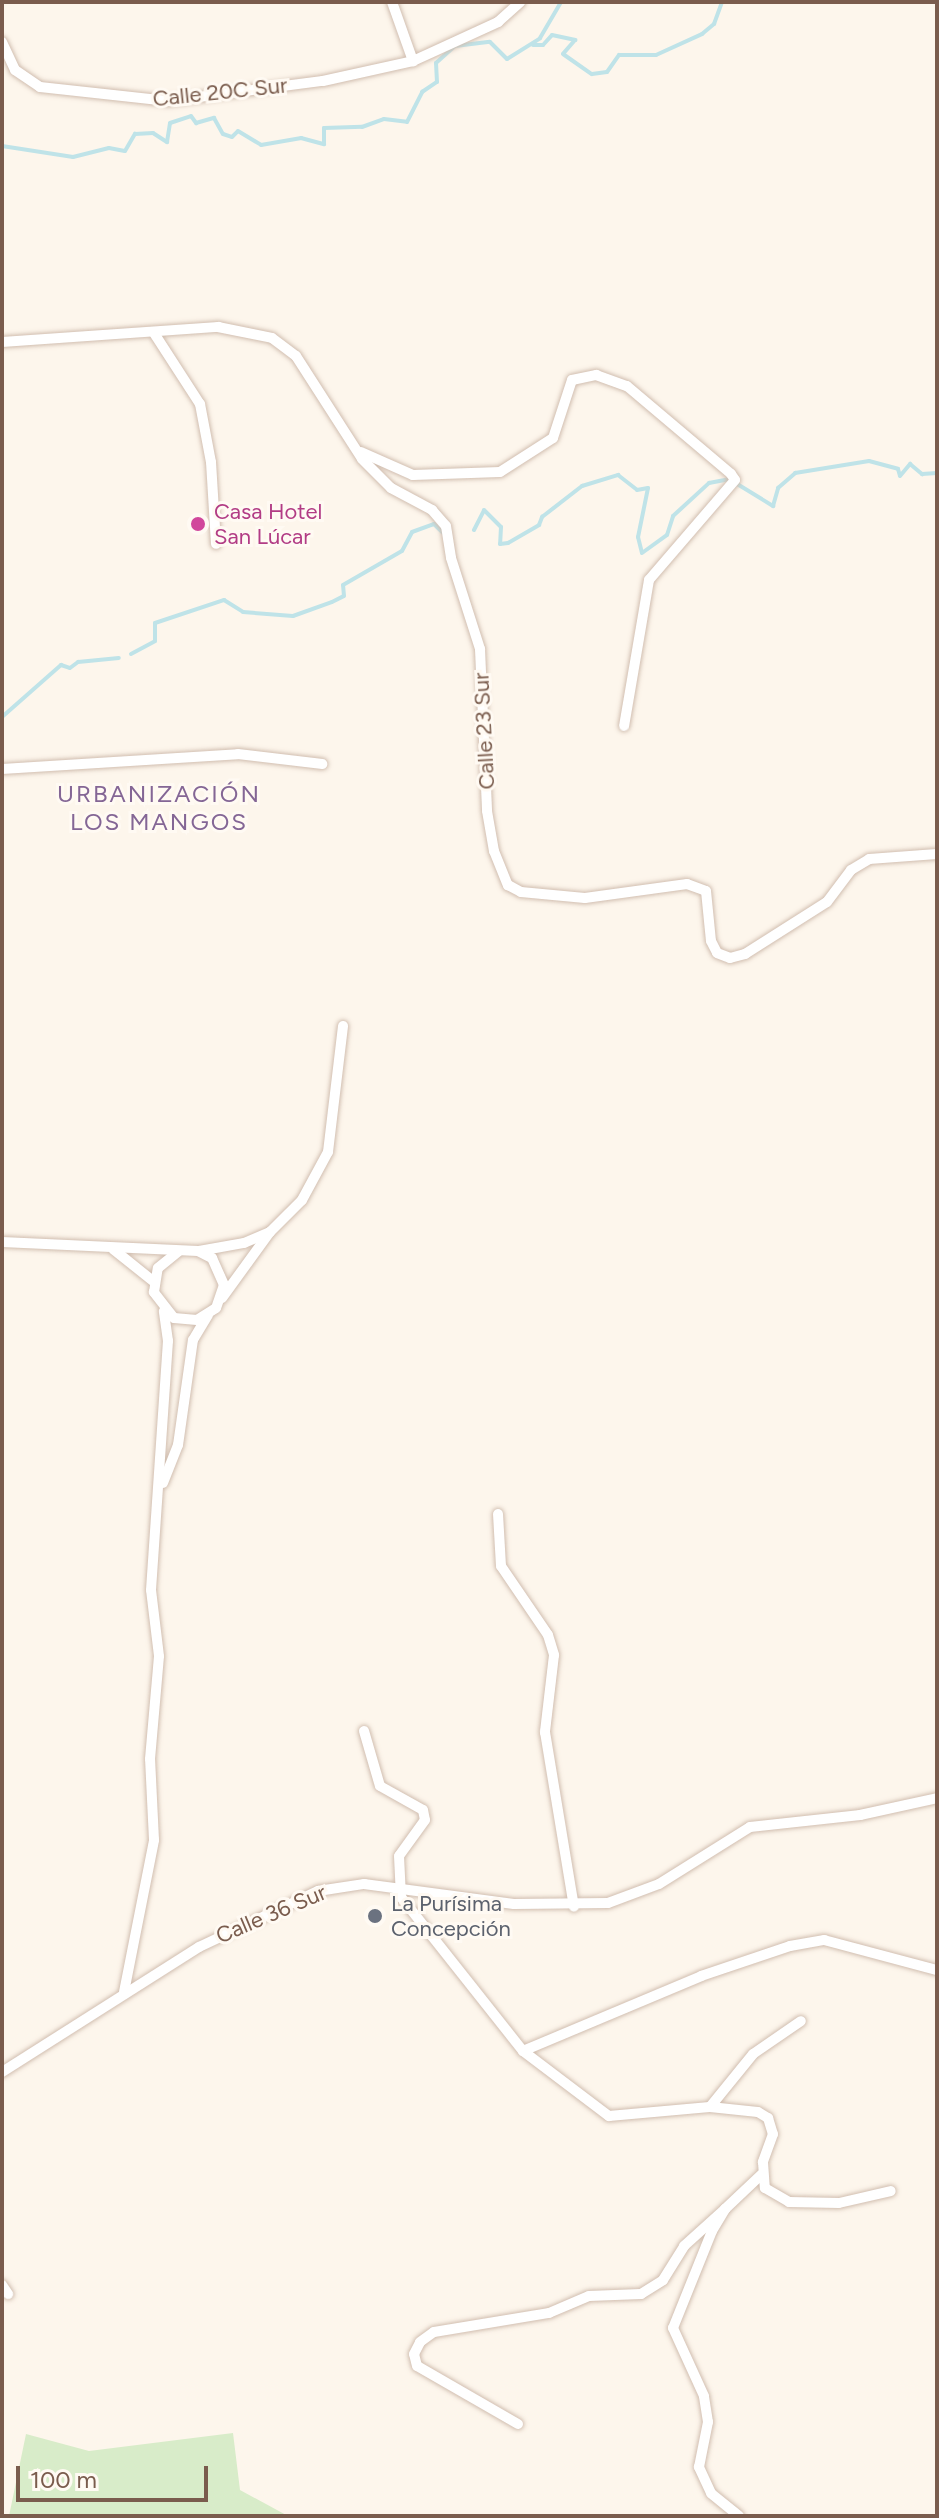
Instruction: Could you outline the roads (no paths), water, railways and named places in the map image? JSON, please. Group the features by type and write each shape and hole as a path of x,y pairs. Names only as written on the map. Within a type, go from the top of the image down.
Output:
{"street":[{"path":"392,2 413,61"},
{"name":"Calle 20C Sur","path":"2,42 15,70 40,87 136,100 168,101 323,81 413,61 498,22 520,2"},
{"name":"Calle 23 Sur","path":"2,342 218,327 272,338 296,356 353,447 391,488 432,510 446,526 455,575 480,649 487,811 494,851 508,885 545,897 585,898 687,884 706,891 711,941 717,953 730,958 745,954 827,902 851,870 889,855 937,854"},
{"path":"154,333 200,404 211,462 216,544"},
{"path":"353,447 413,475 500,472 553,438 572,380 596,375 627,386 731,474 735,480 649,580 624,726"},
{"path":"2,769 238,754 322,764"},
{"path":"160,1493 178,1445 193,1340 270,1232 302,1200 328,1152 343,1026"},
{"path":"2,1242 178,1252 198,1251 270,1232"},
{"path":"113,1249 153,1281 164,1311 160,1493 151,1590 159,1656 150,1759 154,1840 124,1992"},
{"path":"198,1251 221,1270 221,1300"},
{"path":"153,1281 166,1258 178,1252"},
{"path":"164,1311 186,1321 208,1315"},
{"path":"498,1514 501,1566 548,1635 554,1655 545,1732 574,1907"},
{"path":"364,1731 380,1786 423,1810 425,1820 399,1856 397,1887 408,1908 523,2051 609,2116 710,2107 744,2109 768,2118 773,2134 761,2175 684,2246 663,2280 641,2294 589,2296 549,2313 434,2332 420,2342 414,2354 417,2366 518,2424"},
{"name":"Calle 36 Sur","path":"2,2072 124,1992 217,1937 318,1891 342,1885 397,1887 574,1907 608,1903 659,1884 750,1827 860,1815 937,1798"},
{"path":"523,2051 701,1976 790,1946 824,1940 937,1970"},
{"path":"710,2107 753,2054 801,2021"},
{"path":"761,2175 774,2196 803,2205 891,2191"},
{"path":"725,2209 673,2328 704,2396 708,2422 699,2467 711,2493 739,2516"}],"waterway":[{"path":"2,146 73,157 109,148 125,151 135,134 153,133 167,142 170,123 191,116 196,123 214,118 223,134 232,137 238,131 261,145 301,138 324,144 324,128 362,127 384,119 407,122 422,92 437,82 436,63 455,46 490,42 507,59 540,38 561,2"},
{"path":"533,45 543,45 552,35 575,40 563,54 592,74 607,72 619,55 656,55 702,34 714,24 722,2"},
{"path":"474,530 484,510 501,527 500,544 508,543 539,525 542,517 582,486 618,475 637,490 648,488 638,537 642,553 667,535 673,516 709,483 729,479 773,506 778,488 795,473 869,461 898,469 900,476 910,464 922,474 937,473"},
{"path":"131,654 155,641 155,623 224,600 243,612 293,616 332,602 344,596 343,585 402,551 412,532 434,524 444,534"},
{"path":"2,717 61,665 70,668 78,662 119,658"}],"place":[{"name":"Casa Hotel San Lúcar","path":"198,524"},
{"name":"La Purísima Concepción","path":"375,1916"}],"district":[{"name":"URBANIZACIÓN LOS MANGOS","path":"159,808"}]}
